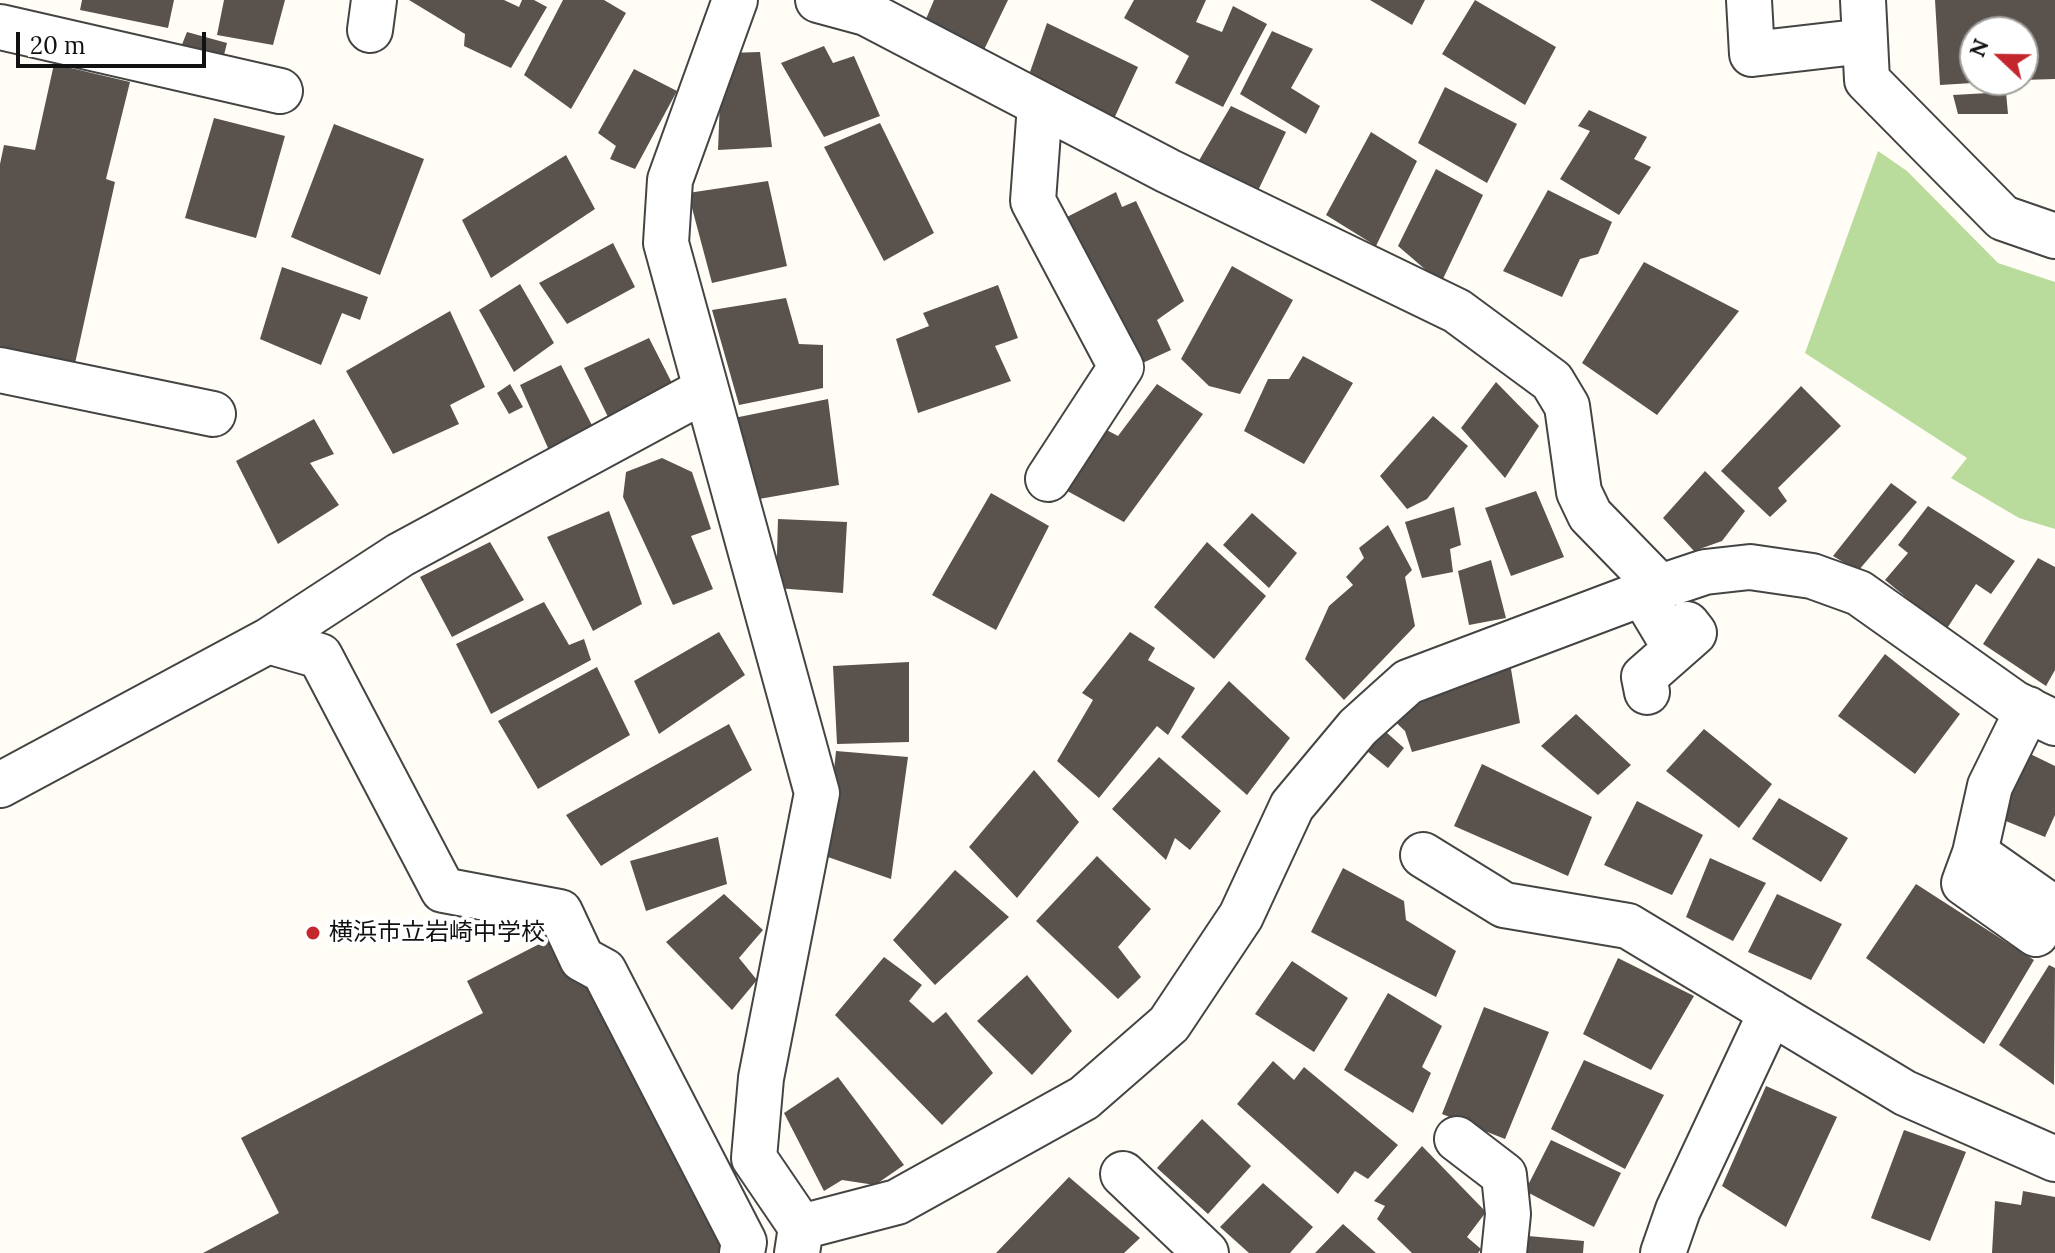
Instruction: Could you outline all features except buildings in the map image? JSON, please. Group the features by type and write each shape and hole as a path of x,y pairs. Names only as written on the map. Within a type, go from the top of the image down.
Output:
{"street":[{"path":"735,0 670,180 666,243 817,793 761,1078 754,1158 799,1240 897,1202 1084,1098 1169,1024 1241,916 1292,806 1358,727 1408,682 1662,586 1750,567 1812,576 1859,593 2041,716 1990,786 1975,853 2046,922"},
{"path":"818,0 866,13 1168,171 1457,311 1552,381 1567,406 1579,492 1590,515 1662,586 1714,631"},
{"path":"1749,0 1752,54 1864,20 1867,80 2003,218 2055,236"},
{"path":"0,27 280,91"},
{"path":"1040,105 1033,201 1121,367 1048,479"},
{"path":"0,370 213,414"},
{"path":"0,785 268,641 400,555 705,390"},
{"path":"1647,692 1644,677 1694,633 1687,624 1669,638 1662,586"},
{"path":"268,641 320,656 443,890 560,912 582,959 604,971 744,1242 742,1253"},
{"path":"1423,855 1504,905 1628,926 1905,1093 2055,1159"},
{"path":"1663,1253 1678,1210 1771,1012"},
{"path":"1457,1139 1504,1175 1508,1214 1504,1253"},
{"path":"1123,1174 1206,1253"}],"green space":[{"path":"1878,151 1907,171 1998,263 2055,282 2055,529 2019,518 1951,478 1967,458 1805,353"}],"place":[{"name":"横浜市立岩崎中学校","path":"313,933"}]}
